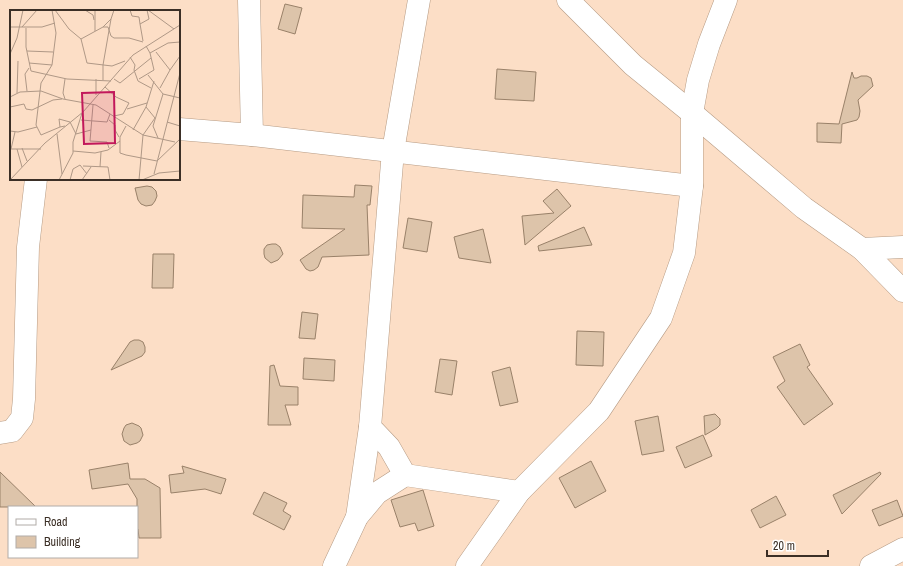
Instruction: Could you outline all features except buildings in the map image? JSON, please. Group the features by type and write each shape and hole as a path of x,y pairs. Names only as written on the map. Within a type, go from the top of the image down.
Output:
{"street":[{"path":"249,0 252,135"},
{"path":"357,516 370,427 393,151 419,0"},
{"path":"567,0 633,65 804,208 862,249 903,291"},
{"path":"470,564 519,492 599,412 661,318 684,252 692,186 692,113 698,80 709,44 726,0"},
{"path":"180,129 252,135 692,186"},
{"path":"0,433 12,431 22,418 24,399 28,248 36,180"},
{"path":"862,249 903,247"},
{"path":"370,427 388,447 405,475"},
{"path":"334,566 357,516 377,493 405,475 519,492"},
{"path":"870,566 903,549"}]}
